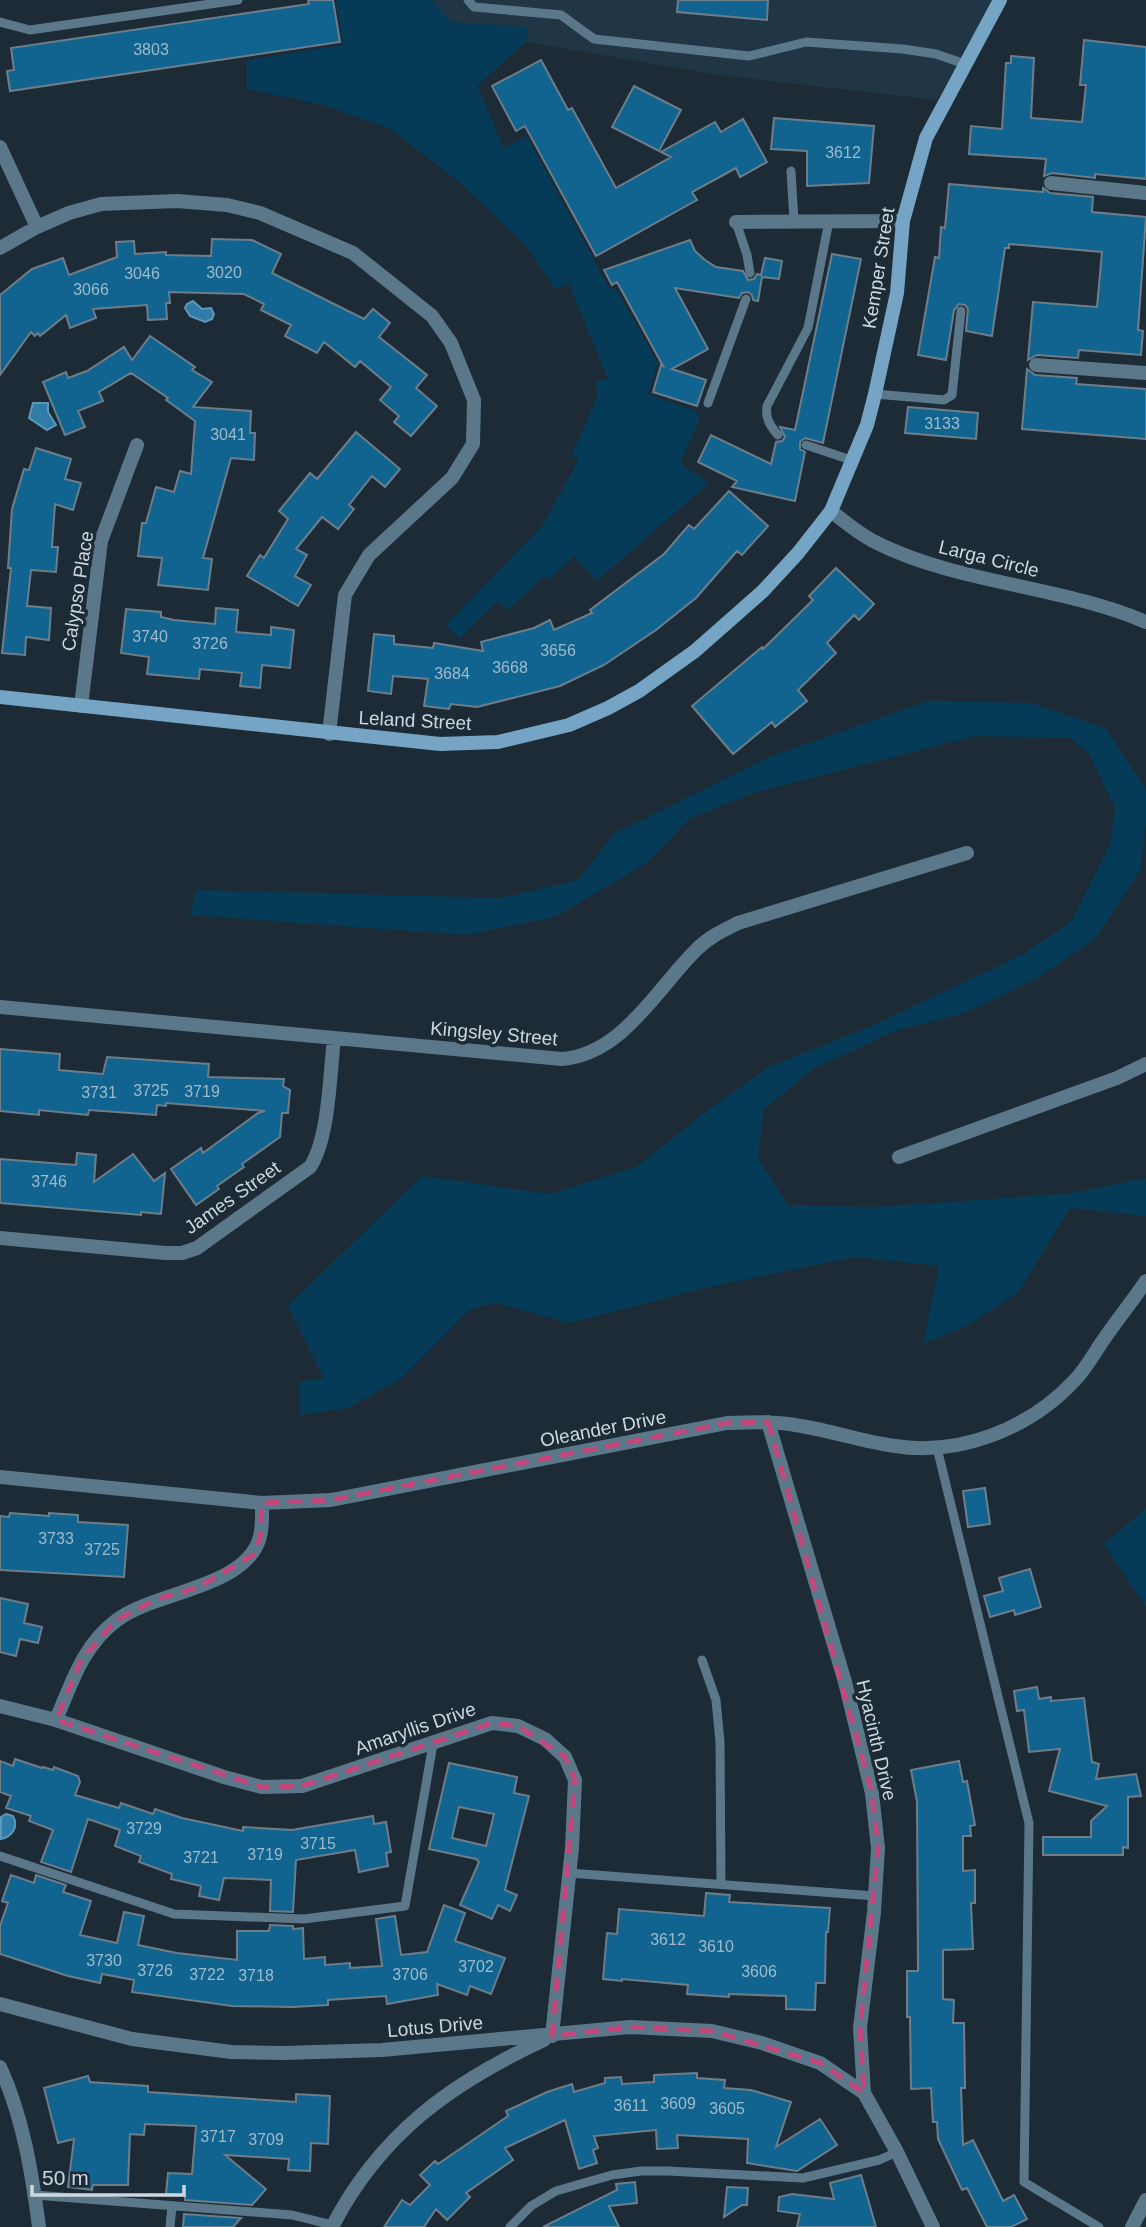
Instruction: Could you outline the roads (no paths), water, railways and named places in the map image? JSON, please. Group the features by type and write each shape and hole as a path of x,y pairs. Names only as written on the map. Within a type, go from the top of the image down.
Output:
{"street":[{"name":"Kemper Street","path":"831,511 867,425 875,394 897,293 903,221 926,138 1000,0"},
{"path":"0,147 37,227"},
{"path":"1051,183 1146,193"},
{"path":"0,248 69,213 101,204 177,201 227,205 260,213 353,253 432,316 451,343 474,400 473,444 452,478 369,555 345,596 330,734"},
{"path":"736,222 903,221"},
{"path":"1036,365 1146,373"},
{"name":"Calypso Place","path":"81,706 101,541 137,446"},
{"name":"Leland Street","path":"0,697 440,744 498,742 569,725 608,708 668,672 763,591 831,511"},
{"name":"Larga Circle","path":"831,511 872,541 910,557 1096,603 1146,622"},
{"name":"Kingsley Street","path":"0,1007 562,1059 578,1057 601,1047 626,1028 698,948 716,934 738,923 967,853"},
{"name":"James Street","path":"0,1238 165,1253 182,1253 197,1248 310,1167 318,1156 334,1038"},
{"path":"899,1157 1117,1078 1146,1064"},
{"name":"Oleander Drive","path":"0,1477 262,1503 331,1500 727,1423 768,1422 798,1425 892,1446 937,1448 995,1435 1024,1420 1054,1399 1076,1380 1146,1281"},
{"name":"Hyacinth Drive","path":"768,1422 845,1682 872,1793 878,1848 860,2028 864,2093 897,2152 933,2227"},
{"path":"56,1720 80,1660 116,1620 157,1599 200,1587 239,1567 253,1555 260,1538 262,1503"},
{"name":"Amaryllis Drive","path":"0,1706 56,1720 224,1777 262,1787 302,1786 492,1723 518,1726 545,1739 565,1757 575,1780 569,1873 552,2036"},
{"name":"Lotus Drive","path":"0,2004 132,2039 231,2052 383,2050 630,2027 712,2031 762,2043 820,2063 864,2093"},
{"path":"332,2226 352,2191 373,2163 430,2105 476,2074 552,2036"},
{"path":"1,2070 19,2118 39,2227"},
{"path":"1132,2227 1146,2200"}],"lane":[{"path":"0,22 30,30 238,0"},
{"path":"468,0 474,7 561,15 594,39 749,56 806,42 903,49 936,54 965,64"},
{"path":"791,171 794,221"},
{"path":"778,435 766,414 767,406 808,328 829,221"},
{"path":"736,222 750,272"},
{"path":"708,403 746,299"},
{"path":"875,394 944,400 952,394 961,311"},
{"path":"806,445 853,461"},
{"path":"937,1448 1029,1823 1024,2182 1099,2227"},
{"path":"702,1660 716,1700 720,1742 721,1884"},
{"path":"0,1856 174,1914 304,1919 405,1906 433,1744"},
{"path":"569,1873 875,1896"},
{"path":"510,2227 531,2206 556,2191 612,2175 668,2171 803,2178 879,2160 897,2152"},
{"path":"35,2195 292,2215 332,2226"},
{"path":"170,2227 172,2206"}]}
